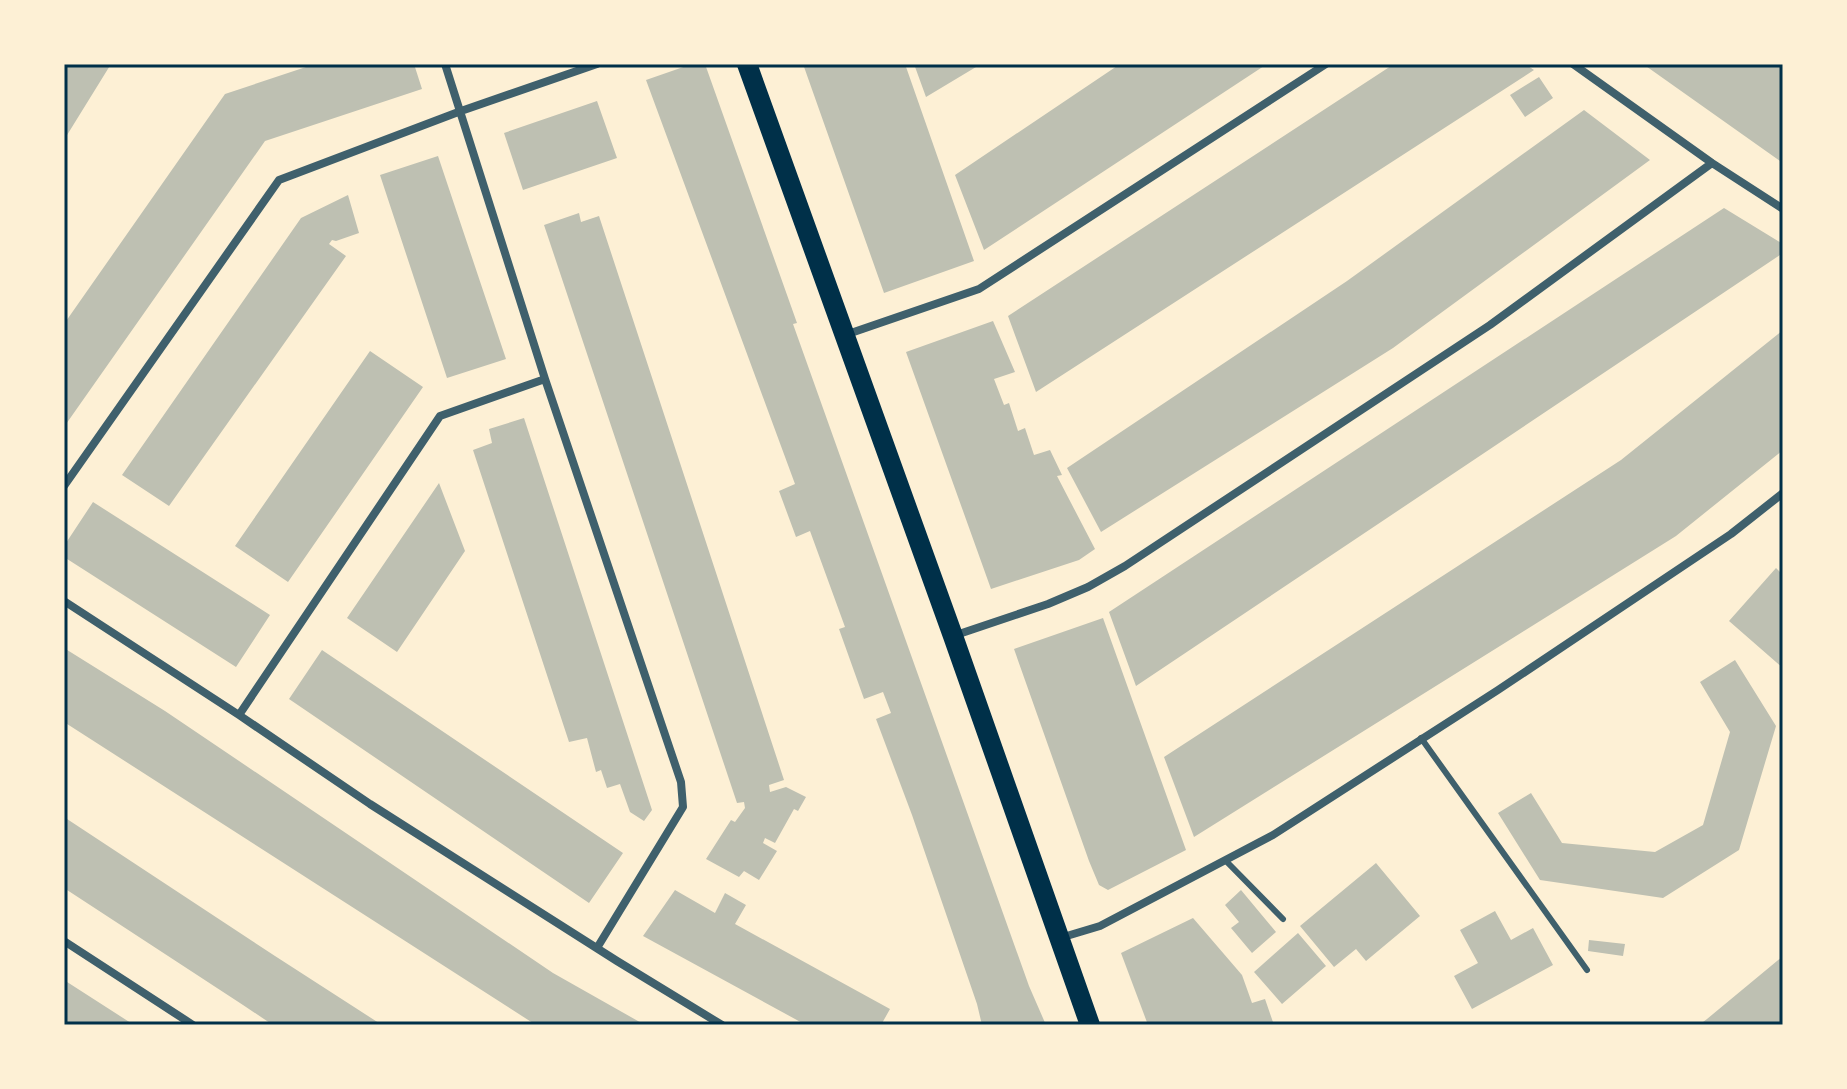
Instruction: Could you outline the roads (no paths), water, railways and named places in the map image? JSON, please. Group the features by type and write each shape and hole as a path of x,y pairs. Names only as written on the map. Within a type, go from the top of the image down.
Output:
{"main road":[{"path":"747,64 1090,1025"}],"street":[{"path":"445,64 545,379 681,782 683,807 597,948"},
{"path":"64,486 279,180 461,111 597,64"},
{"path":"845,335 979,289 1326,64"},
{"path":"1573,64 1712,163 1783,209"},
{"path":"953,636 1048,604 1088,587 1125,566 1490,325 1712,163"},
{"path":"239,715 440,416 545,379"},
{"path":"1060,938 1100,926 1273,835 1731,534 1783,493"},
{"path":"64,601 370,804 722,1025"},
{"path":"64,941 193,1025"}],"lane":[{"path":"1421,738 1587,970"},
{"path":"1226,861 1283,919"}]}
